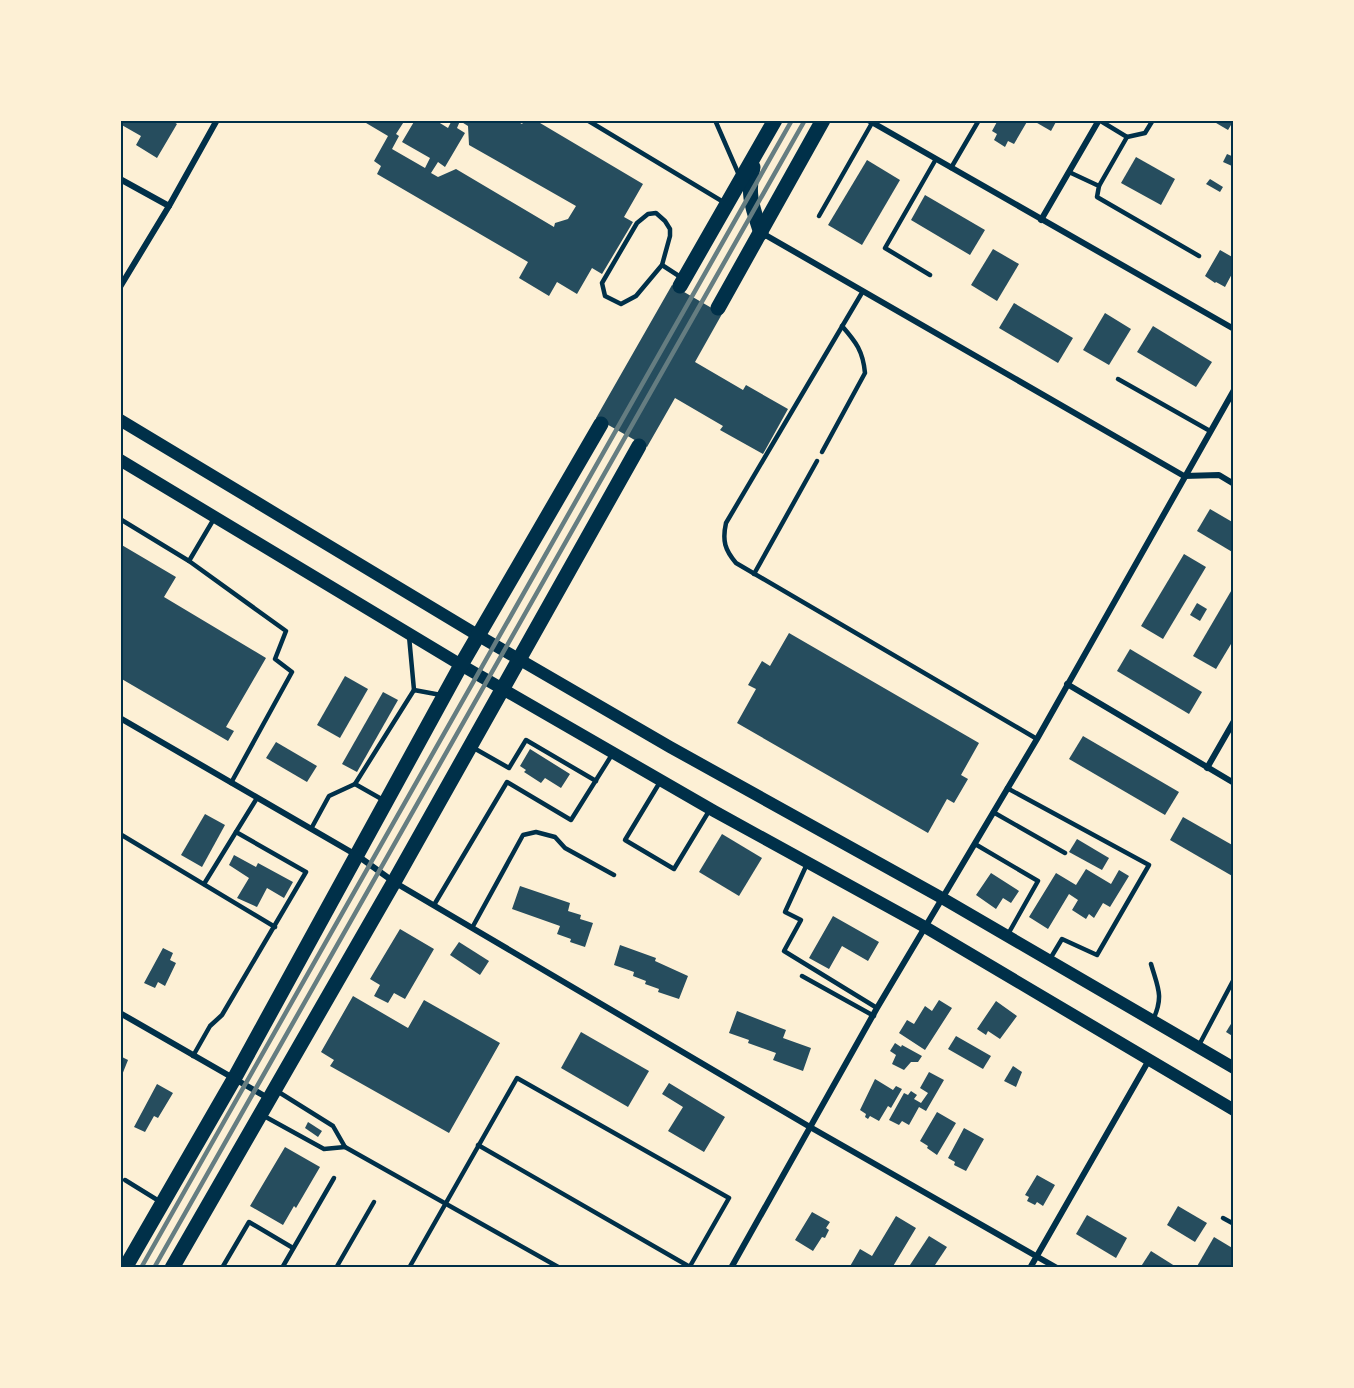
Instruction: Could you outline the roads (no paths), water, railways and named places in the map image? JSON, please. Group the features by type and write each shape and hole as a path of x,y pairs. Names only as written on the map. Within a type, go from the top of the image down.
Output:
{"main road":[{"path":"682,283 776,120"},
{"path":"718,308 823,120"},
{"path":"756,155 749,186 752,207 761,233"},
{"path":"120,420 479,636 670,747 942,898 1234,1068"},
{"path":"125,1268 234,1079 461,665 601,424"},
{"path":"172,1268 394,882 639,446"},
{"path":"120,460 461,665 710,808 925,927 1234,1110"}],"street":[{"path":"120,287 218,120"},
{"path":"1041,220 1099,120"},
{"path":"870,121 1234,329"},
{"path":"120,179 169,206"},
{"path":"761,233 1184,476 1218,475 1234,484"},
{"path":"732,1268 878,1008 1037,739 1234,390"},
{"path":"1067,684 1234,783"},
{"path":"120,718 358,856 394,882 810,1127 1056,1268"},
{"path":"1207,768 1234,721"},
{"path":"120,1013 234,1079 272,1094"},
{"path":"1030,1268 1149,1060"}],"lane":[{"path":"587,120 728,204"},
{"path":"715,120 741,180"},
{"path":"951,168 979,120"},
{"path":"1099,120 1127,137 1144,133 1153,120"},
{"path":"819,216 870,121"},
{"path":"1127,137 1099,186 1097,197 1199,256"},
{"path":"930,275 885,248 936,159"},
{"path":"1069,172 1099,186"},
{"path":"656,213 670,229 662,265 636,296 621,304 605,296 602,283 637,223 648,214 656,213"},
{"path":"662,265 682,283"},
{"path":"863,291 726,523 723,538 727,552 736,563 754,574 1037,739"},
{"path":"822,452 865,373 858,344 842,326"},
{"path":"1118,378 1210,431"},
{"path":"754,574 817,461"},
{"path":"189,561 214,517"},
{"path":"120,519 189,561 285,630 275,659 292,672 231,783"},
{"path":"311,829 329,796 355,784 414,690 409,634"},
{"path":"414,690 445,695"},
{"path":"434,905 507,782 509,768 526,740 596,781"},
{"path":"469,746 509,768"},
{"path":"507,782 571,820 614,753"},
{"path":"661,780 625,840 674,869 710,808"},
{"path":"355,784 387,802"},
{"path":"1007,788 1149,865 1097,955 1062,939 1049,960"},
{"path":"204,884 257,798"},
{"path":"993,812 1065,853"},
{"path":"194,1056 210,1026 222,1015 306,872 236,832"},
{"path":"472,928 523,835 536,832 555,837 565,848 614,875"},
{"path":"120,834 274,927"},
{"path":"975,843 1038,880 1007,936"},
{"path":"808,861 785,912 801,920 784,951 878,1008"},
{"path":"1151,964 1160,996 1160,1005 1152,1020"},
{"path":"802,975 874,1016"},
{"path":"1198,1047 1234,979"},
{"path":"409,1268 478,1145 516,1078 729,1198 690,1268 478,1145"},
{"path":"272,1094 333,1126 345,1147 560,1268"},
{"path":"261,1114 324,1149 345,1147"},
{"path":"282,1268 334,1178"},
{"path":"125,1180 163,1203"},
{"path":"336,1268 374,1202"},
{"path":"1223,1218 1234,1224"},
{"path":"222,1268 249,1222 293,1248"}],"railway":[{"path":"141,1268 792,120"},
{"path":"154,1268 805,120"}]}
